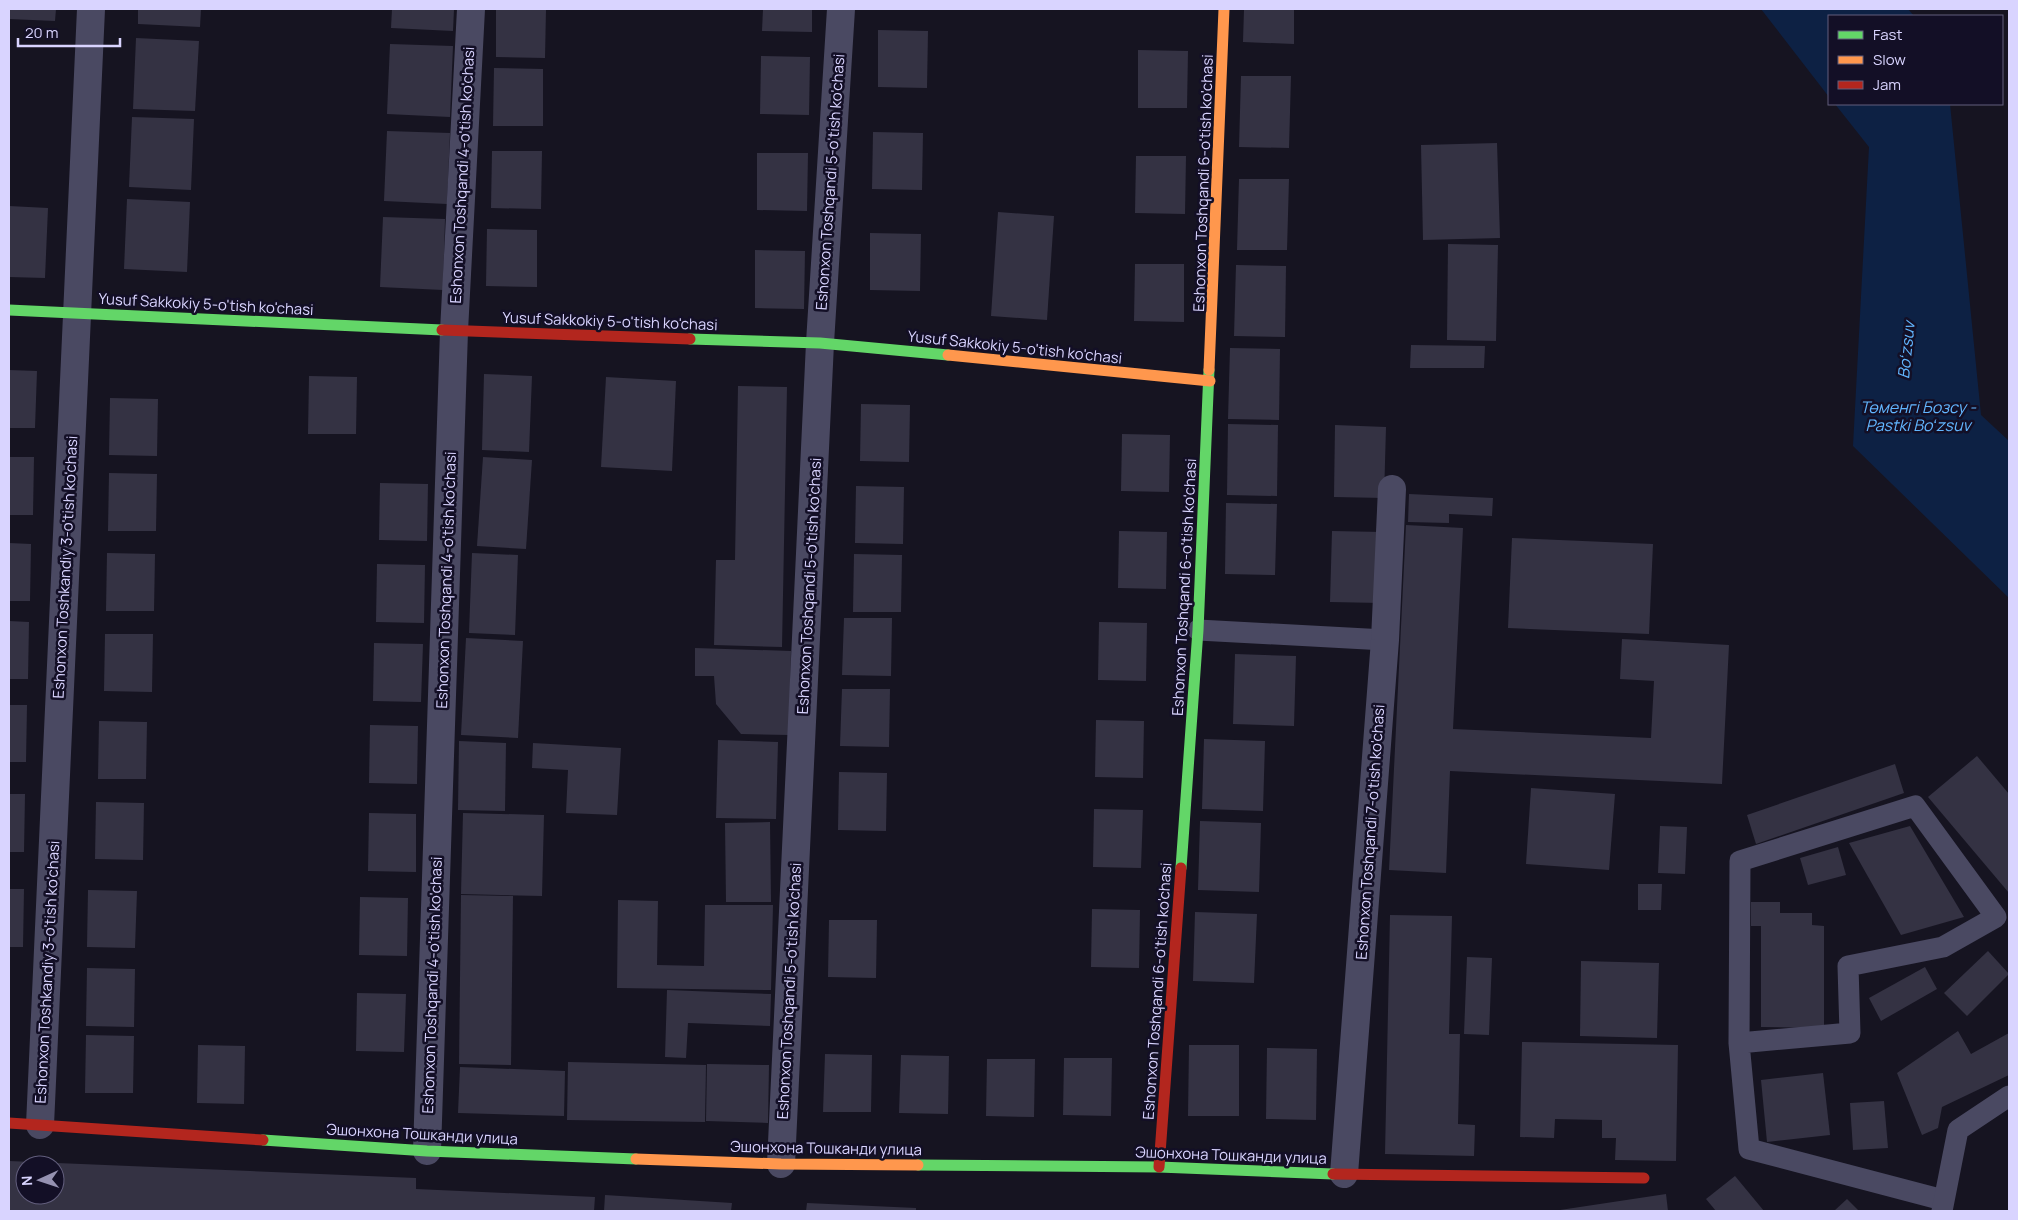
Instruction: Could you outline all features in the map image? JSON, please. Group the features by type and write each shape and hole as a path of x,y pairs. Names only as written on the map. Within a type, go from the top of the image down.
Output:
{"street":[{"name":"Eshonxon Toshkandiy 3-o'tish ko'chasi","path":"40,1125 91,9"},
{"name":"Eshonxon Toshqandi 4-o'tish ko'chasi","path":"427,1151 454,331 471,9"},
{"name":"Eshonxon Toshqandi 5-o'tish ko'chasi","path":"781,1164 820,342 841,9"},
{"name":"Eshonxon Toshqandi 6-o'tish ko'chasi","path":"1159,1167 1198,630 1210,381 1224,9"},
{"name":"Yusuf Sakkokiy 5-o'tish ko'chasi","path":"9,310 454,331 820,342 1210,381"},
{"name":"Eshonxon Toshqandi 7-o'tish ko'chasi","path":"1344,1174 1385,640 1392,490"},
{"name":"Эшонхона Тошканди улица","path":"9,1123 427,1151 781,1164 1159,1167 1344,1174 1644,1178"}],"lane":[{"path":"1198,630 1385,640"},
{"path":"1739,1043 1850,1033 1848,966 1943,947 1996,917 1915,806 1740,861 1739,1043 1749,1150 1943,1206 1958,1130 2004,1104"}],"water":[{"path":"1761,9 1908,9 1913,15 1828,15 1828,96"},
{"name":"Төменгі Бозсу - Pastki Boʻzsuv","path":"1836,105 1950,105 1981,415 2009,441 2009,598 1853,446 1869,147"}],"building":[{"path":"9,9 56,9 55,21 9,19"},
{"path":"138,9 201,9 200,27 138,24"},
{"path":"392,9 454,9 453,31 391,28"},
{"path":"496,9 546,9 545,58 496,57"},
{"path":"763,9 812,9 812,32 762,31"},
{"path":"1244,9 1294,9 1294,44 1243,42"},
{"path":"878,30 928,31 927,88 878,87"},
{"path":"136,38 199,41 195,111 133,109"},
{"path":"390,44 453,46 450,117 387,114"},
{"path":"1138,50 1188,51 1187,108 1138,108"},
{"path":"761,56 810,57 809,115 760,114"},
{"path":"494,68 543,69 543,126 493,126"},
{"path":"1241,76 1291,76 1289,148 1239,147"},
{"path":"132,117 194,119 191,190 129,187"},
{"path":"387,131 450,133 447,204 384,201"},
{"path":"873,132 923,133 922,190 872,189"},
{"path":"1497,143 1500,238 1423,240 1421,145"},
{"path":"492,151 542,151 541,209 491,208"},
{"path":"757,153 808,153 807,211 757,210"},
{"path":"1136,156 1186,156 1185,214 1135,213"},
{"path":"1239,179 1289,179 1287,250 1237,250"},
{"path":"127,199 190,202 187,272 124,269"},
{"path":"9,206 48,208 45,278 9,277"},
{"path":"998,212 1054,216 1047,320 991,316"},
{"path":"383,217 445,219 443,290 380,287"},
{"path":"487,229 537,230 537,287 486,286"},
{"path":"870,233 921,234 920,291 870,290"},
{"path":"1448,244 1498,245 1496,341 1447,340"},
{"path":"755,250 805,251 804,309 755,308"},
{"path":"1135,264 1184,264 1184,322 1134,321"},
{"path":"1236,265 1286,266 1285,337 1234,336"},
{"path":"1411,345 1485,346 1484,368 1410,368"},
{"path":"1230,348 1280,349 1279,420 1228,419"},
{"path":"9,370 37,371 35,428 9,428"},
{"path":"484,374 532,376 529,452 482,450"},
{"path":"309,376 357,377 356,434 308,434"},
{"path":"606,377 676,381 672,471 601,467"},
{"path":"738,386 787,387 782,647 714,645 716,560 735,560"},
{"path":"110,398 158,399 157,456 109,455"},
{"path":"861,404 910,405 909,462 860,461"},
{"path":"1228,424 1278,425 1277,496 1227,495"},
{"path":"1335,425 1386,427 1384,498 1334,497"},
{"path":"1122,434 1170,435 1169,492 1121,491"},
{"path":"9,457 34,457 33,515 9,515"},
{"path":"483,457 532,460 526,549 477,546"},
{"path":"109,473 157,474 156,531 108,531"},
{"path":"380,483 428,484 427,541 379,540"},
{"path":"856,486 904,487 903,544 855,543"},
{"path":"1409,494 1493,498 1492,516 1449,514 1449,523 1408,522"},
{"path":"1226,503 1277,504 1275,575 1225,574"},
{"path":"1406,525 1463,528 1453,729 1651,738 1654,681 1620,679 1622,639 1729,645 1722,784 1450,771 1446,873 1389,870"},
{"path":"1119,531 1167,532 1166,589 1118,588"},
{"path":"1332,531 1382,532 1381,603 1330,602"},
{"path":"1512,538 1653,544 1649,634 1508,628"},
{"path":"9,543 31,544 30,601 9,601"},
{"path":"107,553 155,554 154,611 106,611"},
{"path":"472,553 518,555 515,635 469,633"},
{"path":"854,554 902,555 901,612 853,612"},
{"path":"377,564 425,565 424,623 376,622"},
{"path":"844,618 892,618 891,676 842,675"},
{"path":"9,621 29,622 28,679 9,679"},
{"path":"1099,622 1147,623 1146,681 1098,680"},
{"path":"105,634 153,634 152,692 104,691"},
{"path":"466,638 523,641 518,738 461,735"},
{"path":"374,643 423,644 421,702 373,701"},
{"path":"695,648 791,651 789,735 741,734 716,704 714,676 695,676"},
{"path":"1235,654 1296,656 1294,726 1233,724"},
{"path":"842,689 890,689 889,747 840,746"},
{"path":"9,705 27,705 26,762 9,762"},
{"path":"1096,720 1144,721 1143,778 1095,777"},
{"path":"99,721 147,722 146,779 98,779"},
{"path":"370,725 418,726 417,784 369,783"},
{"path":"1204,739 1265,741 1263,811 1202,809"},
{"path":"718,740 778,742 776,819 716,818"},
{"path":"459,741 506,743 505,811 458,810"},
{"path":"533,743 621,748 617,815 566,813 568,770 532,768"},
{"path":"1977,756 2009,794 2009,893 1928,797"},
{"path":"1895,764 1904,793 1756,844 1747,815"},
{"path":"839,772 887,773 886,831 838,830"},
{"path":"1531,788 1615,794 1609,870 1526,864"},
{"path":"9,794 25,794 24,852 9,852"},
{"path":"96,802 144,803 143,860 95,859"},
{"path":"1094,809 1143,810 1141,868 1093,867"},
{"path":"369,813 416,814 416,872 368,871"},
{"path":"463,813 544,815 542,896 461,894"},
{"path":"1200,821 1261,823 1259,892 1198,890"},
{"path":"770,822 771,902 726,902 725,823"},
{"path":"1660,826 1687,827 1685,874 1658,873"},
{"path":"1910,826 1964,917 1901,935 1849,843"},
{"path":"1838,847 1846,875 1808,885 1800,858"},
{"path":"1638,884 1662,884 1661,910 1638,910"},
{"path":"9,889 24,889 23,947 9,947"},
{"path":"88,890 137,891 135,948 87,947"},
{"path":"461,895 513,896 511,1065 459,1064"},
{"path":"360,897 408,898 407,956 359,955"},
{"path":"618,900 658,901 657,965 704,966 705,905 773,905 771,990 617,988"},
{"path":"1751,902 1780,902 1780,913 1812,913 1812,925 1824,926 1824,1028 1761,1027 1761,926 1751,926"},
{"path":"1092,909 1140,910 1139,968 1091,967"},
{"path":"1195,912 1257,914 1254,983 1193,981"},
{"path":"1390,915 1452,916 1449,1034 1460,1034 1458,1124 1475,1125 1474,1156 1385,1154"},
{"path":"829,920 877,920 876,978 828,977"},
{"path":"1988,951 2009,974 1967,1016 1944,993"},
{"path":"1467,957 1492,958 1489,1035 1464,1034"},
{"path":"1581,961 1659,963 1657,1038 1580,1036"},
{"path":"1925,967 1937,989 1881,1021 1869,998"},
{"path":"87,968 135,969 134,1027 86,1026"},
{"path":"667,990 771,994 770,1026 688,1023 686,1058 665,1057"},
{"path":"357,993 406,994 404,1052 356,1051"},
{"path":"1958,1031 1971,1054 2009,1033 2009,1075 1942,1107 1938,1128 1922,1135 1897,1073"},
{"path":"86,1035 134,1036 133,1093 85,1093"},
{"path":"1522,1042 1678,1045 1676,1161 1615,1160 1616,1138 1602,1138 1602,1120 1555,1119 1554,1138 1520,1137"},
{"path":"198,1045 245,1046 244,1104 197,1103"},
{"path":"1189,1045 1239,1045 1239,1116 1188,1116"},
{"path":"1267,1048 1317,1049 1316,1120 1266,1119"},
{"path":"825,1054 872,1055 871,1112 823,1112"},
{"path":"901,1055 949,1056 948,1114 899,1113"},
{"path":"1064,1058 1112,1058 1111,1116 1063,1115"},
{"path":"987,1059 1035,1059 1034,1117 986,1116"},
{"path":"568,1062 706,1065 705,1122 567,1120"},
{"path":"707,1064 769,1065 768,1123 706,1121"},
{"path":"460,1067 565,1071 564,1116 458,1113"},
{"path":"1823,1073 1830,1135 1767,1142 1761,1080"},
{"path":"1884,1101 1888,1148 1853,1150 1850,1103"},
{"path":"9,1161 15,1161 15,1205 65,1205 65,1163 416,1178 416,1189 595,1197 594,1211 9,1211"},
{"path":"1735,1176 1764,1211 1716,1211 1706,1199"},
{"path":"1666,1194 1668,1211 1560,1211 1560,1210"},
{"path":"605,1195 732,1203 731,1211 604,1211"},
{"path":"1847,1199 1859,1211 1834,1211"},
{"path":"807,1203 916,1208 916,1211 806,1211"}],"traffic: fast":[{"path":"9,310 442,330"},
{"path":"690,339 820,343 948,355"},
{"path":"1181,868 1198,630 1209,370"},
{"path":"263,1140 427,1151 636,1159"},
{"path":"918,1165 1159,1167 1333,1174"}],"traffic: slow":[{"path":"1209,370 1224,9"},
{"path":"948,355 1210,381"},
{"path":"636,1159 781,1164 918,1165"}],"traffic: jam":[{"path":"442,330 690,339"},
{"path":"1159,1167 1181,868"},
{"path":"9,1123 263,1140"},
{"path":"1333,1174 1644,1178"}],"water label":[{"name":"Boʻzsuv","path":"1906,350"}]}
